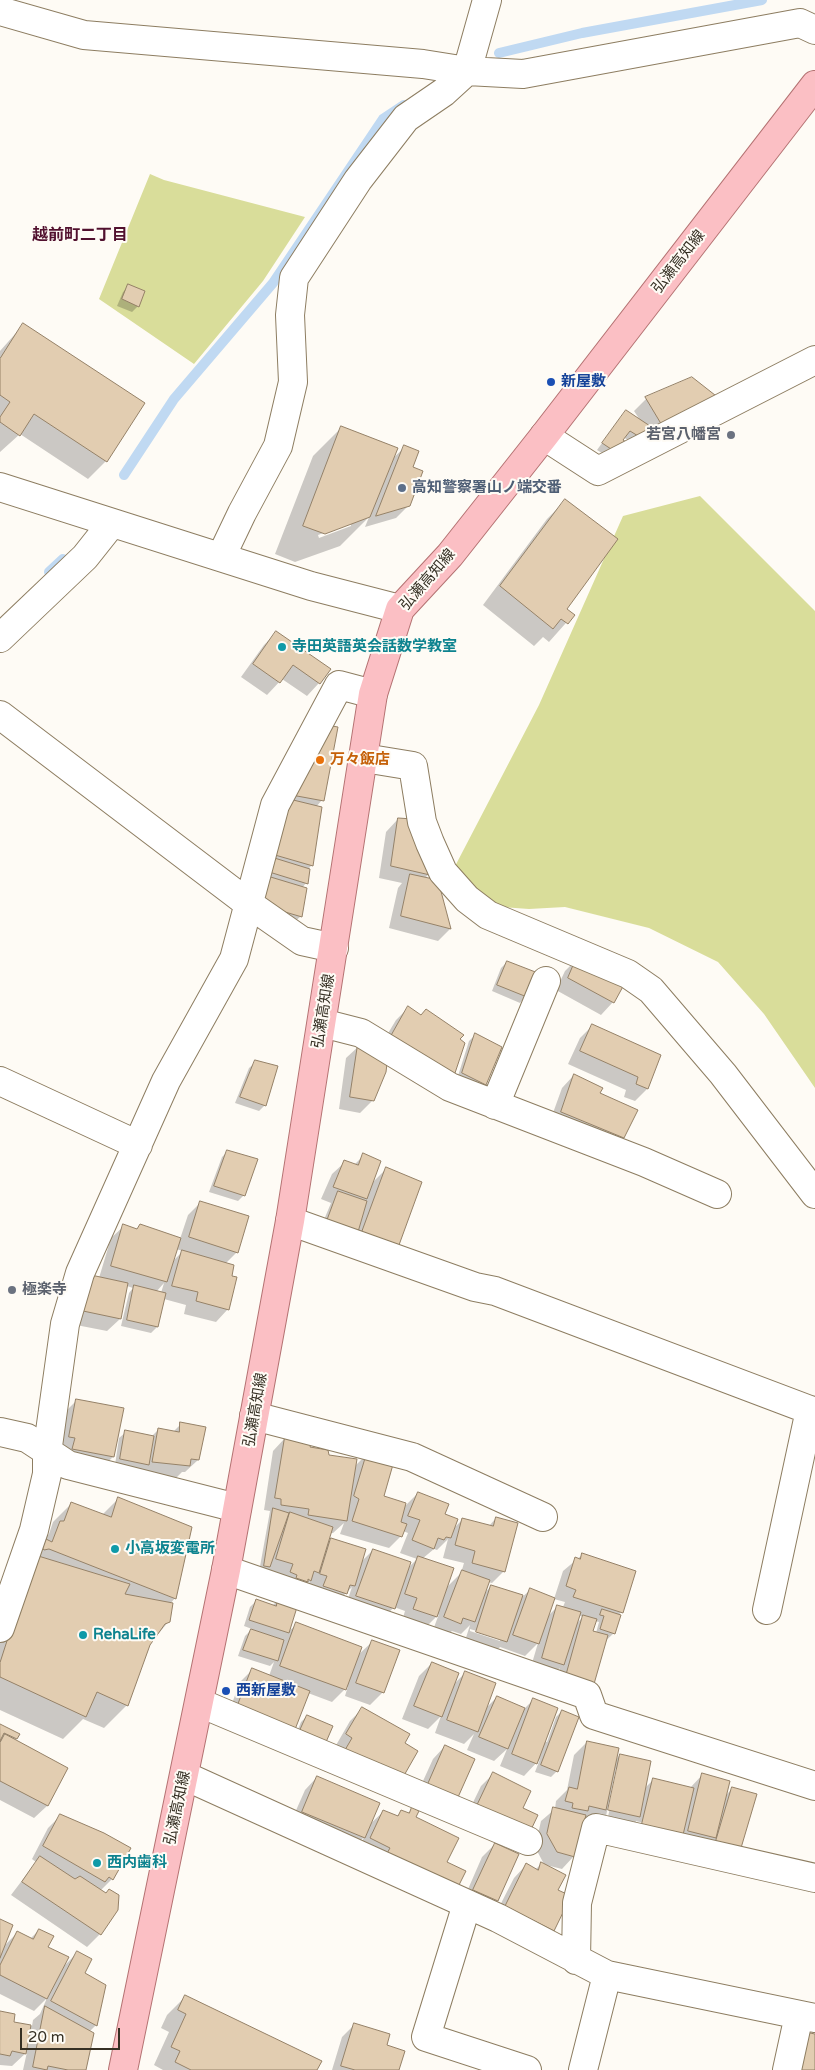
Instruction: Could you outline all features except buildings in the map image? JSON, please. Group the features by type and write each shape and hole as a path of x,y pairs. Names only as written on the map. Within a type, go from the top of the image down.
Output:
{"main road":[{"name":"弘瀬高知線","path":"123,2070 200,1703 238,1508 290,1221 373,694 400,609 450,555 815,86"}],"street":[{"path":"222,557 242,513 278,446 293,382 290,315 294,278 358,180 406,118 444,92 467,71 487,0"},
{"path":"3,13 84,35 423,64 467,71 522,74 800,23 815,30"},
{"path":"544,436 598,471 815,360"},
{"path":"0,487 311,586 400,609"},
{"path":"0,638 85,557 112,523"},
{"path":"0,1628 34,1530 47,1474 47,1453 64,1324 80,1273 166,1081 234,959 275,805 339,685 373,694"},
{"path":"0,715 249,904 302,940 334,948"},
{"path":"364,758 413,766 422,822 430,843 443,872 467,899 488,915 628,974 651,990 723,1074 815,1194"},
{"path":"495,1105 546,981"},
{"path":"322,1023 361,1033 450,1087 644,1162 717,1194"},
{"path":"0,1081 138,1145"},
{"path":"290,1221 475,1287 495,1291 812,1411 767,1610"},
{"path":"254,1416 412,1457 543,1517"},
{"path":"0,1432 27,1438 47,1453 68,1465 238,1508"},
{"path":"226,1570 587,1695 594,1715 815,1786"},
{"path":"200,1703 528,1842"},
{"path":"185,1776 467,1904 607,1976 807,2016 787,2070"},
{"path":"576,1960 577,1903 596,1828 815,1878"},
{"path":"467,1904 426,2037 527,2070"},
{"path":"583,2070 607,1976"}],"green space":[{"path":"150,174 164,180 305,217 263,281 194,364 99,299"},
{"path":"700,496 815,611 815,1088 764,1014 718,962 649,928 565,907 529,909 488,906 452,872 539,705 623,516"}],"waterway":[{"path":"499,53 582,33 762,0"},
{"path":"124,475 174,399 273,283 383,119 404,105"},
{"path":"49,572 63,559"}],"place":[{"name":"新屋敷","path":"551,382"},
{"name":"若宮八幡宮","path":"731,435"},
{"name":"高知警察署山ノ端交番","path":"402,488"},
{"name":"寺田英語英会話数学教室","path":"282,647"},
{"name":"万々飯店","path":"320,760"},
{"name":"極楽寺","path":"12,1290"},
{"name":"小高坂変電所","path":"115,1549"},
{"name":"RehaLife","path":"83,1635"},
{"name":"西新屋敷","path":"226,1691"},
{"name":"西内歯科","path":"97,1863"}],"district":[{"name":"越前町二丁目","path":"80,236"}]}
